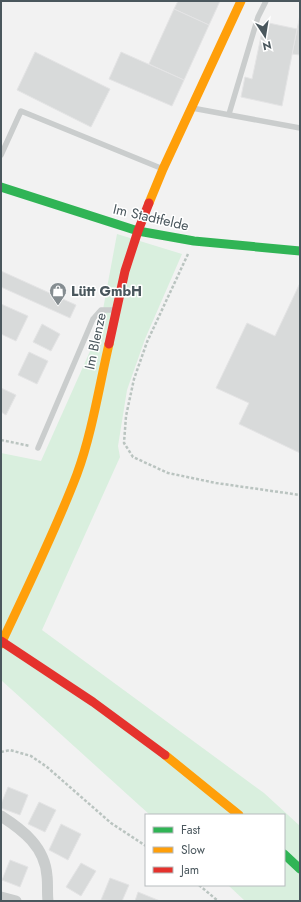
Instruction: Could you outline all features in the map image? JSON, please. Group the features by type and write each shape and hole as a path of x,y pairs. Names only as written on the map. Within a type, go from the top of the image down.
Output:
{"street":[{"name":"Im Blenze","path":"1,644 57,522 77,473 90,429 125,271 138,231 163,169 241,1"},
{"name":"Im Stadtfelde","path":"1,187 138,231 194,241 248,247 300,250"},
{"path":"1,641 97,703 194,777 237,814"},
{"path":"1,816 18,827 33,842 42,854 47,874 48,901"},
{"path":"285,855 300,870"},
{"path":"1,897 16,901"}],"lane":[{"path":"229,114 258,18 266,1"},
{"path":"192,108 300,128"},
{"path":"1,155 21,111 163,169"},
{"path":"38,448 93,319 101,310 116,310"}],"path":[{"path":"194,241 147,342 134,379 126,416 124,443 133,457 168,473 216,483 300,495"},
{"path":"1,440 38,448"},
{"path":"1,752 10,750 30,756 47,767 111,823 145,845"},
{"path":"200,886 218,901"}],"green space":[{"path":"117,234 182,254 145,339 127,390 118,446 120,457 42,630 264,793 300,826 300,901 245,901 229,886 285,886 285,814 149,814 1,680 1,453 41,461 99,331"}],"building":[{"path":"178,1 220,1 209,25 174,9"},
{"path":"174,9 209,25 184,80 149,64"},
{"path":"300,15 300,55 292,54"},
{"path":"264,22 297,29 282,106 241,97 245,77 252,79"},
{"path":"35,52 110,89 91,127 17,90"},
{"path":"121,52 184,80 172,106 109,79"},
{"path":"1,271 76,305 70,318 1,287"},
{"path":"300,283 300,453 239,424 249,403 216,388 247,323 275,336"},
{"path":"1,304 28,316 16,341 1,334"},
{"path":"42,324 60,334 51,351 33,342"},
{"path":"29,352 48,361 37,384 18,375"},
{"path":"1,388 16,395 6,415 1,412"},
{"path":"8,787 28,795 20,815 1,808 1,804"},
{"path":"39,802 56,810 45,832 28,824"},
{"path":"61,824 81,834 68,860 49,850"},
{"path":"10,860 28,867 20,887 2,880"},
{"path":"81,863 96,871 81,896 66,887"},
{"path":"110,878 129,885 122,901 101,900"},
{"path":"138,892 160,901 135,901"}],"traffic: fast":[{"path":"1,187 138,231 194,241 300,251"},
{"path":"285,855 300,869"}],"traffic: slow":[{"path":"149,203 163,169 241,1"},
{"path":"1,644 50,539 77,474 91,426 109,344"},
{"path":"165,755 238,814"}],"traffic: jam":[{"path":"109,344 125,271 149,203"},
{"path":"1,641 93,702 165,755"}],"place":[{"name":"Lütt GmbH","path":"58,306"}]}
